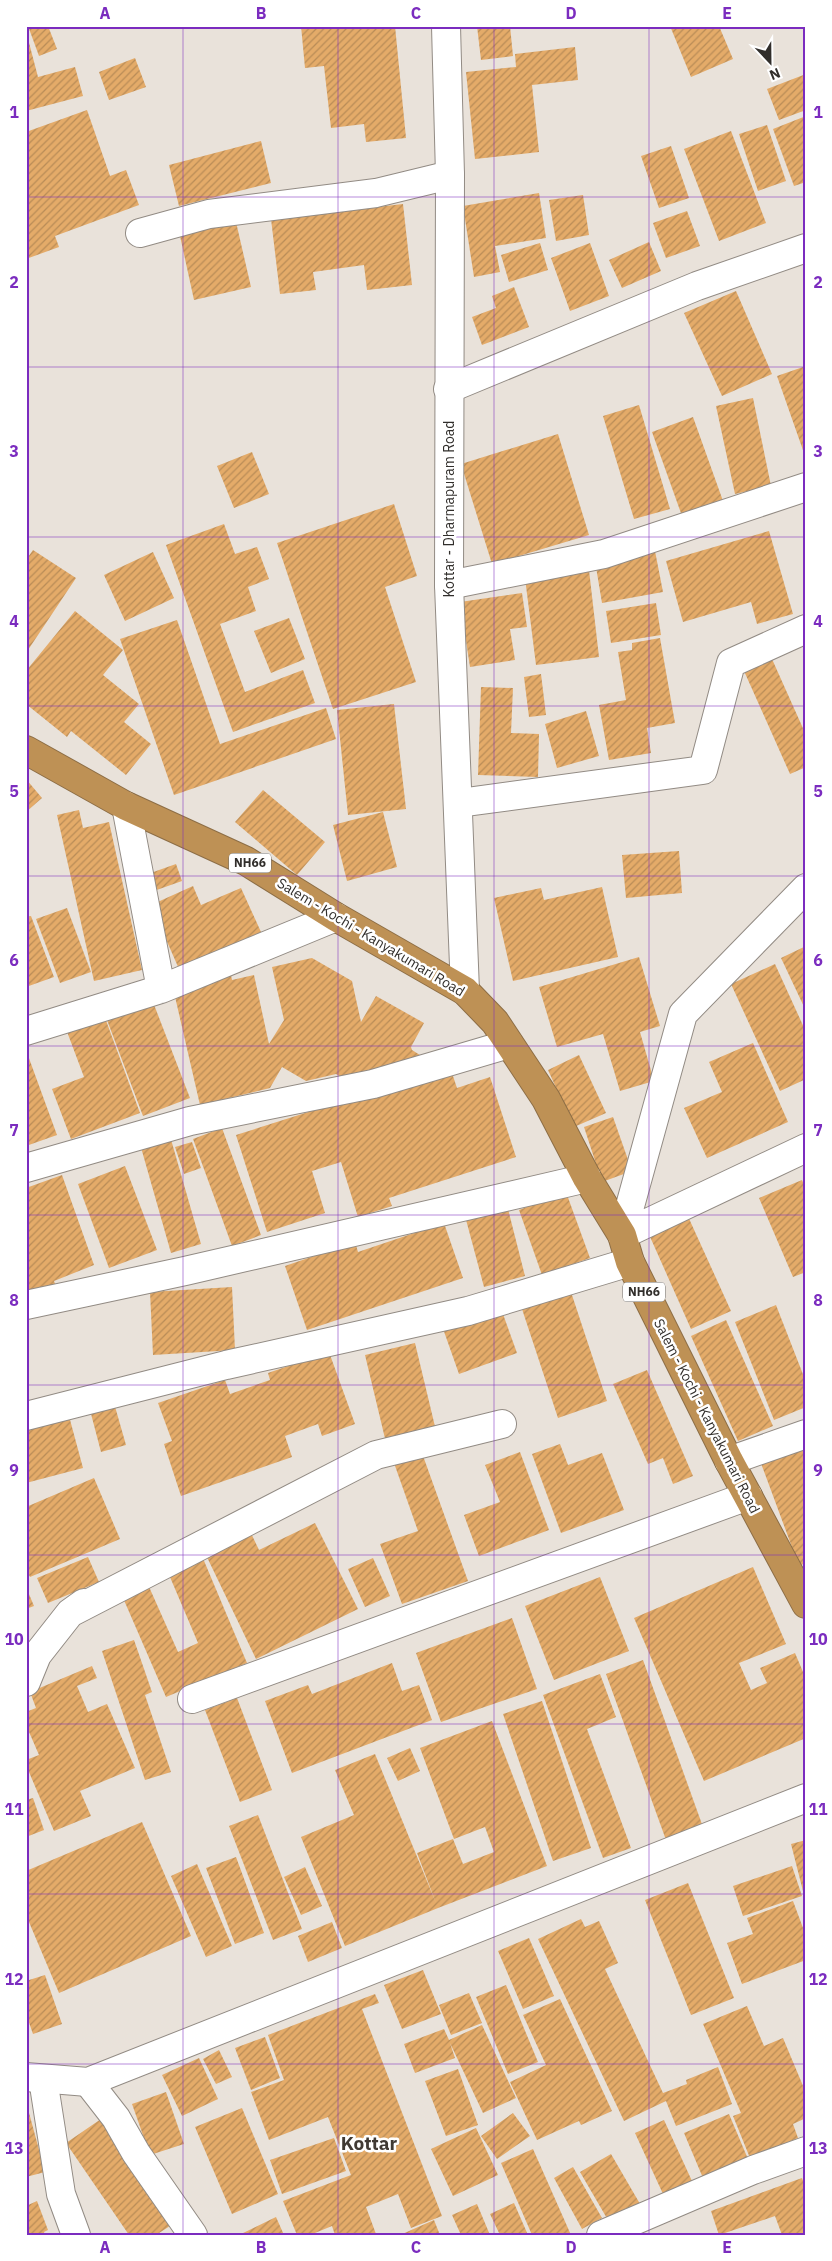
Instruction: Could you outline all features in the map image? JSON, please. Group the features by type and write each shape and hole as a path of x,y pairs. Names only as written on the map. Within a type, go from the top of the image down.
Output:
{"highway":[{"name":"Salem - Kochi - Kanyakumari Road","path":"26,750 126,806 246,861 336,917 465,992 495,1022 546,1099 587,1178 622,1235 630,1262 729,1461 806,1604"}],"street":[{"name":"Kottar - Dharmapuram Road","path":"446,26 450,175 449,585 465,992"},
{"path":"140,233 209,214 376,193 450,175"},
{"path":"448,389 697,286 806,248"},
{"path":"449,585 604,554 806,487"},
{"path":"459,802 703,770 731,663 806,629"},
{"path":"126,806 161,989"},
{"path":"622,1235 683,1014 806,888"},
{"path":"26,1031 161,989 336,917"},
{"path":"26,1168 190,1121 373,1084 509,1044"},
{"path":"622,1235 806,1148"},
{"path":"26,1305 185,1271 587,1178"},
{"path":"26,1416 226,1366 468,1311 630,1262"},
{"path":"70,1614 376,1455 502,1424"},
{"path":"729,1461 806,1434"},
{"path":"192,1699 748,1496"},
{"path":"26,1682 37,1655 70,1614 137,1567"},
{"path":"76,2235 61,2194 35,2078 88,2082 806,1798"},
{"path":"88,2082 116,2118 136,2153 193,2235"},
{"path":"601,2235 753,2170 806,2151"}],"building":[{"path":"28,26 48,26 57,49 39,56"},
{"path":"301,26 395,26 406,138 366,142 364,124 331,128 324,66 305,68"},
{"path":"477,26 510,26 513,56 481,60"},
{"path":"670,26 719,26 733,59 691,77"},
{"path":"27,35 38,77 75,67 83,96 26,111"},
{"path":"575,47 578,80 532,85 539,152 475,159 466,72 516,67 515,54"},
{"path":"135,58 146,87 109,100 99,72"},
{"path":"806,74 806,110 779,120 767,89"},
{"path":"87,110 110,176 126,170 139,205 55,236 59,247 26,259 26,132"},
{"path":"806,116 806,182 794,186 773,129"},
{"path":"767,125 786,181 758,191 739,134"},
{"path":"731,131 766,223 719,241 684,149"},
{"path":"261,141 271,183 179,206 169,165"},
{"path":"671,146 689,198 659,208 641,156"},
{"path":"539,193 546,238 495,246 500,272 474,277 463,206"},
{"path":"583,195 589,235 556,241 549,200"},
{"path":"403,204 412,285 367,290 364,265 313,272 316,290 280,294 271,219"},
{"path":"687,211 700,246 666,258 653,223"},
{"path":"236,222 251,287 194,300 180,236"},
{"path":"649,242 661,271 622,288 609,260"},
{"path":"540,243 548,270 509,282 501,255"},
{"path":"590,243 609,296 570,311 551,258"},
{"path":"514,287 529,327 482,345 472,317 496,308 492,296"},
{"path":"736,291 772,374 722,396 684,313"},
{"path":"806,366 806,456 805,456 777,376"},
{"path":"753,398 771,486 735,494 716,406"},
{"path":"639,405 670,509 634,519 603,416"},
{"path":"693,417 723,501 682,516 652,432"},
{"path":"558,434 589,535 492,564 461,464"},
{"path":"252,452 269,494 234,508 217,466"},
{"path":"394,504 417,576 385,587 416,682 333,709 277,543"},
{"path":"224,524 235,554 257,547 269,579 248,587 256,611 220,624 245,692 303,670 315,703 233,732 166,545"},
{"path":"769,531 793,614 757,624 751,602 683,622 666,561"},
{"path":"33,550 76,578 26,653 26,560"},
{"path":"655,551 663,592 602,603 595,561"},
{"path":"153,552 174,598 125,621 104,575"},
{"path":"589,570 599,657 536,665 525,578"},
{"path":"522,593 527,627 510,629 515,660 470,667 460,602"},
{"path":"656,603 661,635 611,643 606,611"},
{"path":"75,611 123,650 103,675 139,704 124,722 151,744 126,775 71,731 67,737 26,704 26,671"},
{"path":"289,618 305,659 271,673 254,631"},
{"path":"177,620 220,744 326,708 336,739 174,795 120,639"},
{"path":"660,638 675,723 647,728 651,753 609,760 599,705 626,700 618,652 632,650 632,643"},
{"path":"772,659 806,735 806,767 790,774 744,671"},
{"path":"541,674 546,715 529,717 524,677"},
{"path":"481,687 513,688 511,733 539,734 538,777 478,775"},
{"path":"394,704 406,809 348,815 337,710"},
{"path":"586,711 599,756 557,768 545,724"},
{"path":"26,779 42,798 26,812"},
{"path":"263,790 325,842 297,875 235,822"},
{"path":"79,810 83,828 109,822 142,970 94,981 57,815"},
{"path":"383,812 397,867 347,881 333,825"},
{"path":"679,851 682,893 626,898 622,855"},
{"path":"176,864 182,881 151,892 145,875"},
{"path":"193,886 201,905 241,888 261,932 179,969 151,905"},
{"path":"602,887 618,957 513,981 494,898 541,888 544,900"},
{"path":"67,908 91,972 60,983 36,919"},
{"path":"31,916 54,977 26,987 26,917"},
{"path":"806,946 806,1011 781,958"},
{"path":"639,957 660,1026 640,1032 654,1081 620,1091 603,1034 557,1047 539,987"},
{"path":"312,958 352,981 361,1022 376,996 424,1023 411,1047 412,1050 431,1062 347,1081 336,1074 306,1081 282,1067 270,1088 200,1105 173,988 231,975 232,980 254,975 269,1044 284,1020 272,967"},
{"path":"775,964 806,1032 806,1079 780,1091 731,984"},
{"path":"153,1002 190,1098 143,1116 107,1020"},
{"path":"104,1015 140,1113 71,1139 52,1089 84,1077 66,1029"},
{"path":"753,1043 788,1122 707,1158 684,1108 722,1092 709,1062"},
{"path":"26,1050 57,1135 26,1146"},
{"path":"579,1055 606,1113 574,1127 548,1070"},
{"path":"450,1067 457,1088 490,1077 516,1157 389,1198 392,1206 358,1217 341,1162 312,1171 325,1213 267,1232 236,1135"},
{"path":"613,1117 632,1171 602,1182 584,1127"},
{"path":"222,1128 261,1235 232,1246 193,1139"},
{"path":"170,1136 201,1244 171,1253 140,1144"},
{"path":"192,1142 201,1168 184,1174 175,1147"},
{"path":"125,1166 157,1250 109,1268 78,1184"},
{"path":"62,1175 94,1265 54,1281 57,1289 26,1300 26,1188"},
{"path":"802,1180 806,1189 806,1272 793,1277 759,1198"},
{"path":"566,1192 590,1258 542,1275 519,1210"},
{"path":"507,1205 525,1276 484,1287 465,1216"},
{"path":"686,1212 731,1311 691,1329 647,1230"},
{"path":"444,1223 463,1278 307,1330 285,1266 355,1242 358,1252"},
{"path":"232,1287 235,1350 153,1355 150,1292"},
{"path":"571,1292 607,1401 558,1418 522,1309"},
{"path":"499,1303 517,1353 459,1374 441,1323"},
{"path":"776,1305 806,1382 806,1407 774,1420 735,1322"},
{"path":"726,1320 773,1426 738,1441 691,1336"},
{"path":"415,1343 438,1439 388,1451 365,1355"},
{"path":"329,1352 355,1424 322,1436 318,1424 285,1436 292,1457 181,1496 164,1444 172,1441 158,1403 225,1380 230,1394 270,1380 268,1373"},
{"path":"647,1370 693,1476 673,1484 663,1458 648,1464 613,1384"},
{"path":"114,1403 126,1445 101,1452 90,1410"},
{"path":"69,1416 83,1468 26,1483 26,1428"},
{"path":"806,1441 806,1563 799,1566 759,1458"},
{"path":"560,1444 568,1465 602,1453 624,1510 561,1533 532,1454"},
{"path":"520,1452 549,1530 479,1556 464,1515 500,1502 485,1465"},
{"path":"422,1453 468,1581 402,1604 380,1544 418,1531 394,1463"},
{"path":"94,1478 120,1539 30,1577 26,1569 26,1507"},
{"path":"315,1523 358,1609 256,1659 204,1551 249,1529 259,1550"},
{"path":"202,1556 247,1663 166,1697 120,1591 146,1580 178,1652 198,1643 167,1570"},
{"path":"88,1557 99,1582 48,1603 37,1578"},
{"path":"373,1558 390,1596 365,1607 348,1569"},
{"path":"753,1567 786,1644 739,1663 751,1690 767,1683 760,1668 795,1653 806,1679 806,1738 704,1781 634,1618"},
{"path":"600,1577 629,1651 554,1680 525,1606"},
{"path":"26,1587 34,1606 26,1609"},
{"path":"512,1618 537,1689 441,1722 416,1653"},
{"path":"134,1640 152,1692 145,1695 171,1772 145,1780 102,1651"},
{"path":"643,1660 703,1827 666,1840 606,1674"},
{"path":"392,1663 402,1691 419,1685 432,1720 292,1773 265,1701 308,1685 312,1694"},
{"path":"92,1666 97,1678 77,1686 88,1712 107,1704 135,1768 80,1791 91,1816 54,1831 26,1765 26,1760 39,1755 26,1725 26,1712 36,1708 30,1692"},
{"path":"600,1674 616,1717 587,1729 631,1848 603,1858 543,1695"},
{"path":"237,1698 272,1790 240,1802 205,1710"},
{"path":"542,1701 591,1848 553,1861 503,1714"},
{"path":"492,1721 547,1866 345,1946 301,1837 354,1815 335,1770 375,1754 436,1903 417,1853 453,1839 463,1864 494,1852 485,1827 454,1839 420,1748"},
{"path":"410,1748 420,1771 398,1781 387,1758"},
{"path":"33,1798 44,1830 26,1837 26,1800"},
{"path":"258,1815 302,1929 273,1940 229,1826"},
{"path":"142,1822 191,1936 59,1993 26,1915 26,1871"},
{"path":"806,1840 806,1899 805,1899 791,1844"},
{"path":"236,1857 264,1933 235,1944 206,1868"},
{"path":"197,1864 232,1946 206,1957 171,1876"},
{"path":"792,1866 802,1896 743,1916 733,1886"},
{"path":"305,1867 322,1906 301,1915 284,1877"},
{"path":"688,1883 734,1998 691,2015 645,1900"},
{"path":"793,1901 806,1936 806,1960 742,1984 727,1943 753,1934 747,1918"},
{"path":"581,1919 585,1927 599,1921 618,1963 605,1969 663,2093 687,2084 686,2080 718,2067 732,2104 676,2126 666,2101 624,2121 538,1939"},
{"path":"332,1922 342,1948 308,1962 298,1936"},
{"path":"529,1938 554,1996 523,2009 498,1951"},
{"path":"423,1970 441,2014 402,2029 384,1985"},
{"path":"45,1975 62,2024 33,2034 26,2014 26,1981"},
{"path":"506,1985 538,2062 508,2074 476,1997"},
{"path":"469,1993 482,2023 451,2035 439,2005"},
{"path":"375,1994 379,2003 362,2009 442,2216 411,2228 398,2194 366,2207 376,2234 335,2235 332,2226 310,2235 297,2235 283,2201 351,2175 328,2117 269,2140 251,2092 284,2080 268,2035"},
{"path":"560,1999 612,2111 581,2125 579,2121 537,2140 510,2082 546,2065 523,2015"},
{"path":"747,2006 764,2046 783,2038 806,2093 806,2118 793,2124 798,2138 750,2158 733,2116 741,2113 703,2024"},
{"path":"482,2025 516,2098 483,2113 450,2043 455,2058 415,2073 404,2044 444,2029 449,2040"},
{"path":"265,2037 280,2078 251,2090 235,2048"},
{"path":"219,2050 232,2077 216,2084 203,2059"},
{"path":"199,2058 218,2099 182,2116 162,2075"},
{"path":"458,2069 478,2125 446,2136 425,2081"},
{"path":"166,2092 184,2144 150,2155 132,2104"},
{"path":"242,2108 278,2194 232,2214 195,2127"},
{"path":"28,2109 45,2172 26,2177 26,2110"},
{"path":"513,2113 530,2136 497,2159 481,2136"},
{"path":"729,2114 748,2159 703,2178 684,2133"},
{"path":"101,2119 173,2224 156,2235 129,2235 66,2143"},
{"path":"664,2120 692,2181 663,2194 635,2133"},
{"path":"476,2128 498,2175 453,2196 431,2149"},
{"path":"334,2138 346,2171 282,2194 270,2160"},
{"path":"533,2149 571,2235 532,2235 501,2163"},
{"path":"611,2154 643,2209 612,2227 580,2172"},
{"path":"573,2167 602,2218 582,2229 554,2178"},
{"path":"802,2178 806,2189 806,2235 782,2235 775,2216 719,2235 711,2211"},
{"path":"37,2201 48,2230 44,2232 45,2235 26,2235 26,2206"},
{"path":"514,2203 528,2235 500,2235 490,2214"},
{"path":"477,2204 490,2235 461,2235 452,2215"},
{"path":"276,2217 284,2235 239,2235"},
{"path":"434,2220 440,2235 400,2235"}],"district":[{"name":"Kottar","path":"369,2143"}]}
